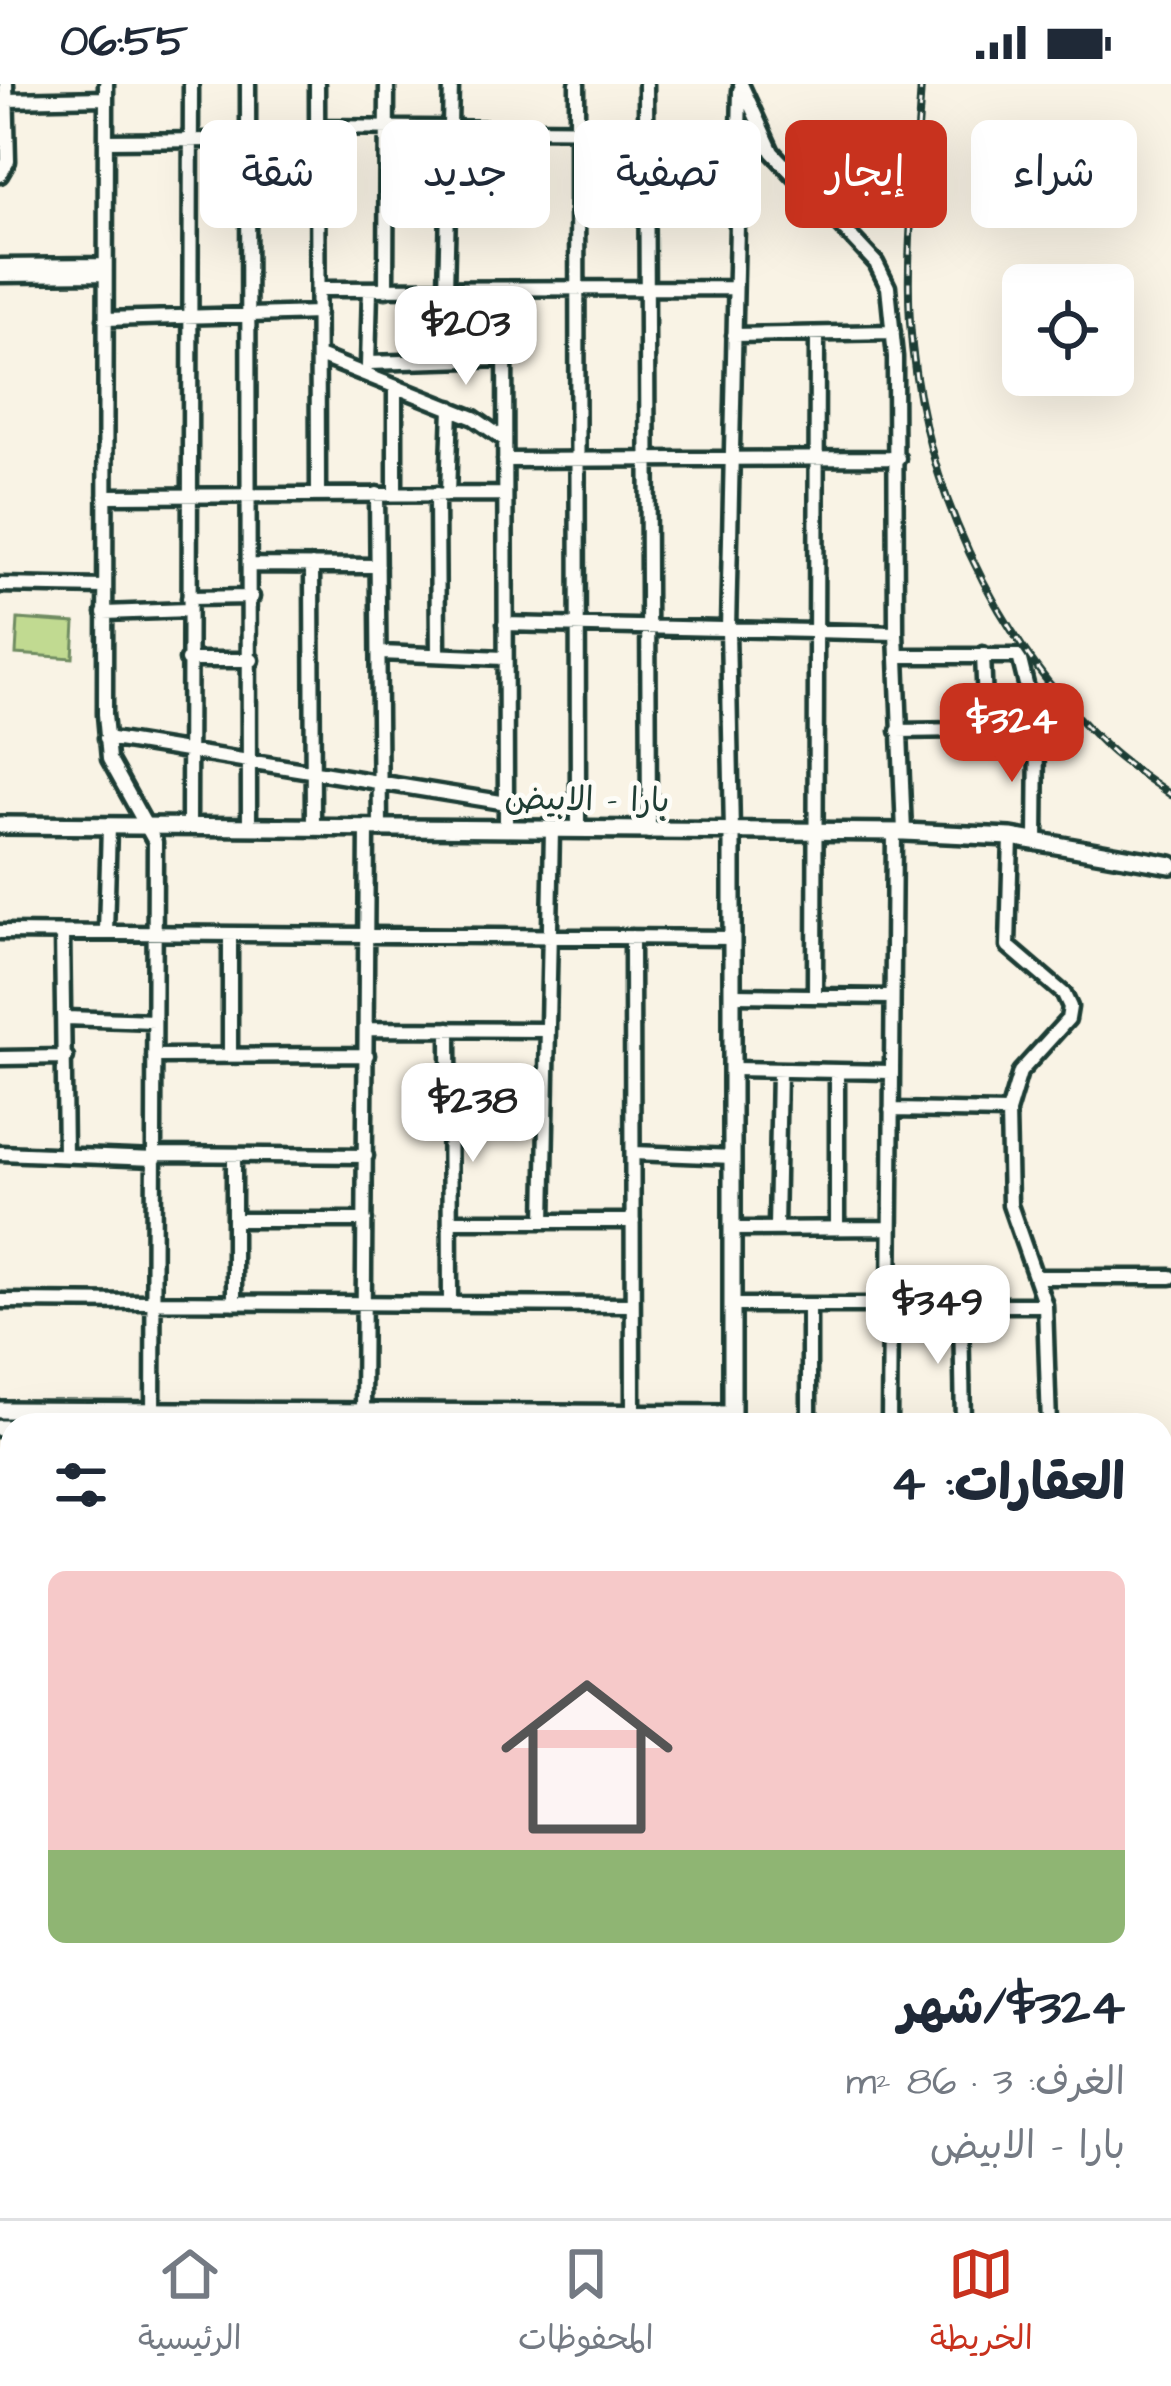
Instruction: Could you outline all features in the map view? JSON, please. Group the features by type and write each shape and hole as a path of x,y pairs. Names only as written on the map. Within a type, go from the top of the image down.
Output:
{"main road":[{"name":"بارا - الابيض","path":"0,825 899,832 1036,841 1171,865"},
{"path":"732,833 732,1413"},
{"path":"0,1410 58,1413"},
{"path":"328,1413 633,1413"}],"street":[{"path":"0,175 8,161 7,84"},
{"path":"189,825 186,495 191,84"},
{"path":"248,84 248,120"},
{"path":"317,84 317,120"},
{"path":"386,120 387,84"},
{"path":"449,120 451,84"},
{"path":"575,120 577,84"},
{"path":"644,120 646,84"},
{"path":"739,120 741,84"},
{"path":"741,84 772,152 883,274 893,332 899,832 892,997 889,1413"},
{"path":"7,100 106,91 106,738 120,784 155,842 154,1413"},
{"path":"106,141 200,139"},
{"path":"248,228 250,826"},
{"path":"318,228 318,493"},
{"path":"386,228 386,290"},
{"path":"446,290 447,228"},
{"path":"574,228 580,460 578,830"},
{"path":"645,228 649,832"},
{"path":"732,833 728,629 736,228"},
{"path":"0,270 105,269"},
{"path":"318,289 735,288"},
{"path":"367,379 370,290"},
{"path":"505,290 506,829"},
{"path":"106,319 318,313"},
{"path":"734,335 893,332"},
{"path":"815,996 817,334"},
{"path":"319,356 367,379 451,408 494,428 505,440"},
{"path":"368,363 505,359"},
{"path":"395,389 395,494"},
{"path":"438,655 442,494 451,408"},
{"path":"505,460 898,458"},
{"path":"363,1412 368,934 380,779 377,494"},
{"path":"105,496 503,494"},
{"path":"252,565 378,566"},
{"path":"312,565 313,827"},
{"path":"0,585 104,587"},
{"path":"104,613 252,597"},
{"path":"506,625 896,633"},
{"path":"380,653 504,658"},
{"path":"983,654 986,730"},
{"path":"897,656 1019,656 1037,729 1036,841"},
{"path":"188,660 252,660"},
{"path":"898,731 1037,729"},
{"path":"106,738 507,802"},
{"path":"106,932 109,826"},
{"path":"544,1221 552,830"},
{"path":"1011,838 1008,946 1064,994 1070,1007 1068,1019 1020,1072 1008,1112 1010,1205 1045,1305 1049,1413"},
{"path":"0,932 733,938"},
{"path":"62,933 67,1018 65,1154"},
{"path":"230,935 230,1055"},
{"path":"632,937 633,1413"},
{"path":"733,994 892,997"},
{"path":"67,1018 154,1021"},
{"path":"368,1029 548,1030"},
{"path":"449,1029 450,1302"},
{"path":"154,1056 367,1055"},
{"path":"0,1058 66,1057"},
{"path":"734,1069 891,1072"},
{"path":"776,1227 779,1070"},
{"path":"837,1071 837,1227"},
{"path":"891,1110 1008,1112"},
{"path":"634,1153 734,1157"},
{"path":"0,1154 366,1156"},
{"path":"234,1303 235,1158"},
{"path":"233,1220 365,1220"},
{"path":"450,1221 633,1221"},
{"path":"733,1228 889,1228"},
{"path":"1039,1277 1171,1276"},
{"path":"0,1300 632,1305"},
{"path":"733,1305 961,1309 1045,1305"},
{"path":"808,1413 809,1306"},
{"path":"961,1309 963,1413"}],"green space":[{"path":"18,619 75,623 73,658 16,654"}],"railway":[{"path":"921,84 910,233 910,322 917,381 946,497 996,605 1028,655 1105,745 1171,795"}]}
